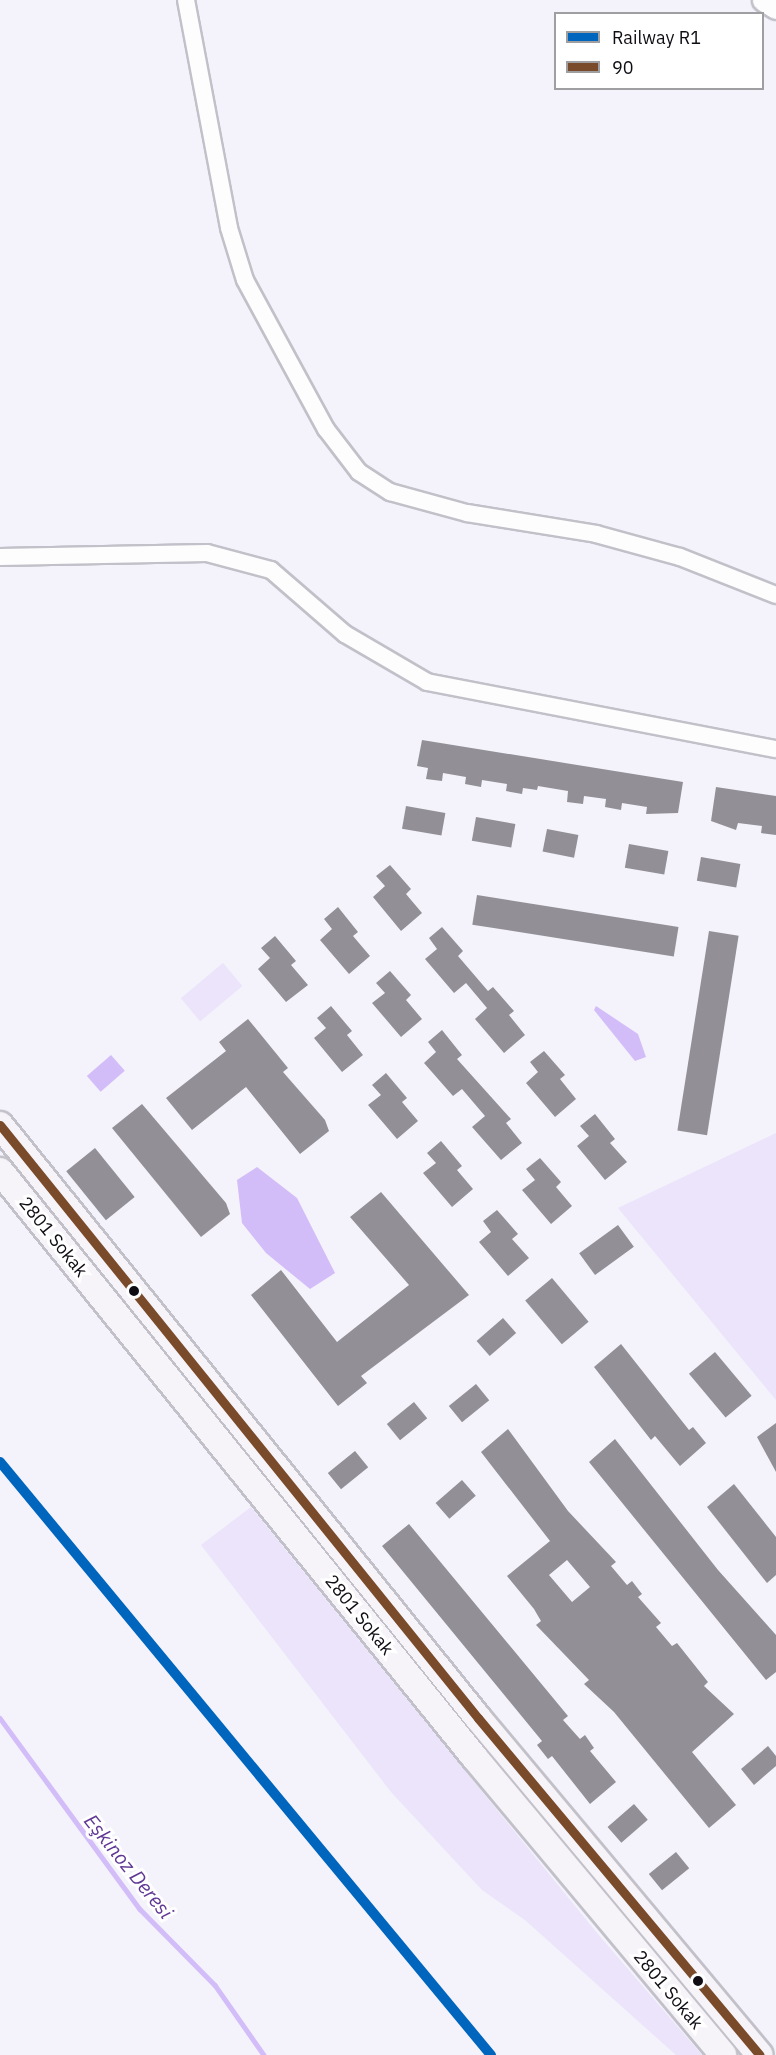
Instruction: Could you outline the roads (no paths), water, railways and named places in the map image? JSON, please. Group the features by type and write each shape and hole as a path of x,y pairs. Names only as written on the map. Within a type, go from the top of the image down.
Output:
{"main road":[{"name":"2801 Sokak","path":"0,1125 478,1718 760,2055"},
{"name":"2801 Sokak","path":"0,1171 475,1758 723,2055"}],"street":[{"path":"186,0 229,228 244,280 326,429 358,472 390,492 467,513 596,534 680,557 776,595"},
{"path":"762,0 776,8"},
{"path":"0,557 207,553 271,570 345,634 427,682 776,749"}],"waterway":[{"name":"Eşkinoz Deresi","path":"0,1718 140,1909 215,1985 264,2055"}],"rail line":[{"name":"R1","path":"0,1462 491,2055"}]}
